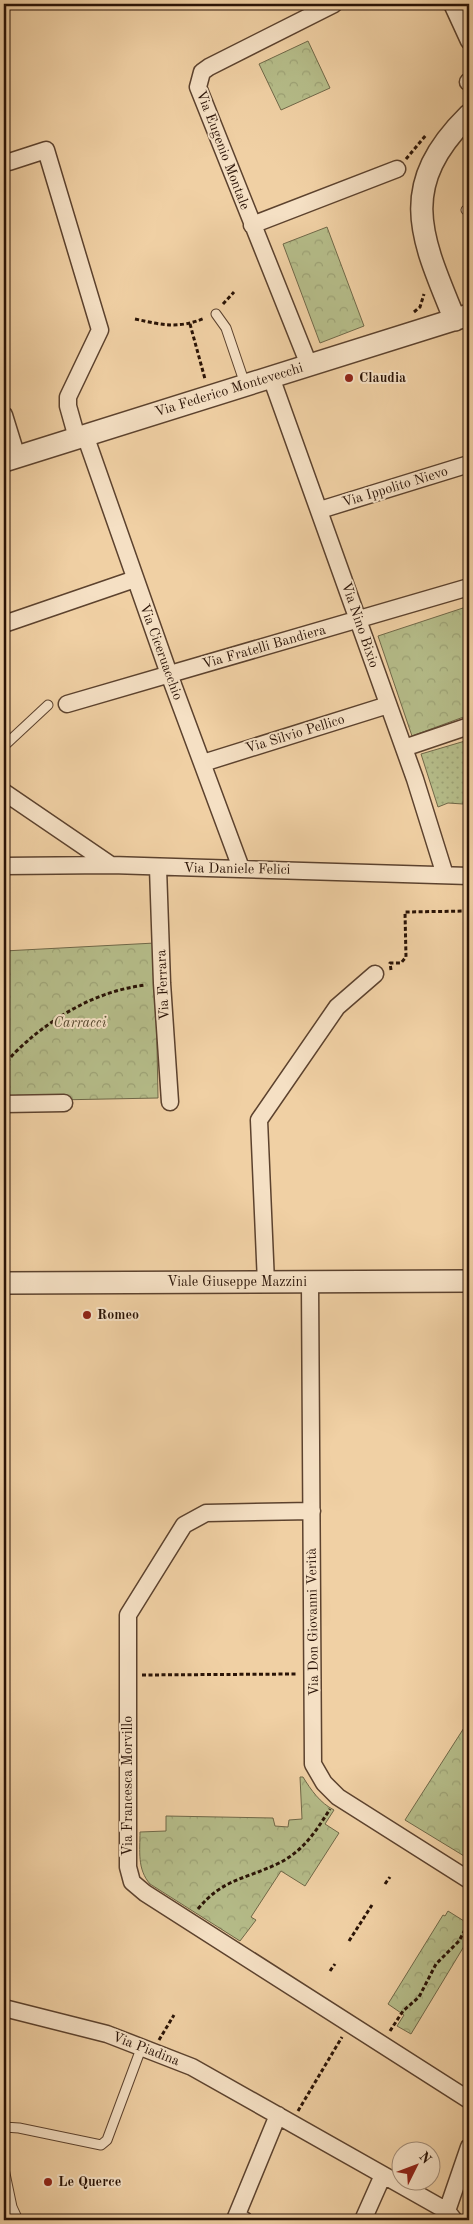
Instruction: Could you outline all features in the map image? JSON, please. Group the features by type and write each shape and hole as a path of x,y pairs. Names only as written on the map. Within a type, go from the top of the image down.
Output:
{"street":[{"name":"Via Eugenio Montale","path":"309,365 198,87 202,72 209,66 334,4"},
{"path":"452,4 469,42"},
{"path":"434,326 432,266 423,229 421,201 425,179 436,156 452,132 469,115"},
{"name":"Via Ciceruacchio","path":"9,162 46,150 100,330 68,397 68,406 135,579 241,868"},
{"path":"252,225 398,169"},
{"path":"432,266 462,317"},
{"name":"Via Federico Montevecchi","path":"10,459 462,317"},
{"name":"Via Nino Bixio","path":"271,377 404,748 445,875"},
{"path":"4,415 10,459"},
{"name":"Via Ippolito Nievo","path":"320,510 469,464"},
{"path":"4,624 135,579"},
{"name":"Via Fratelli Bandiera","path":"67,704 469,587"},
{"name":"Via Silvio Pellico","path":"202,763 388,705"},
{"path":"404,748 469,726"},
{"path":"4,792 111,865"},
{"name":"Via Daniele Felici","path":"4,866 111,865 158,868 241,868 469,876"},
{"name":"Via Ferrara","path":"158,868 162,983 170,1102"},
{"path":"266,1282 259,1120 337,1007 375,974"},
{"path":"4,1104 64,1103"},
{"name":"Viale Giuseppe Mazzini","path":"4,1283 469,1281"},
{"name":"Via Don Giovanni Verità","path":"310,1282 313,1764 324,1784 338,1798 469,1880"},
{"name":"Via Francesca Morvillo","path":"312,1511 206,1512 184,1525 128,1615 128,1867 132,1882 145,1893 469,2100"},
{"name":"Via Piadina","path":"4,2008 107,2034 192,2067 286,2117 451,2216"},
{"path":"244,2220 236,2216 286,2117"},
{"path":"451,2216 469,2147"},
{"path":"363,2220 383,2175"}],"lane":[{"path":"216,314 226,328 245,385"},
{"path":"4,746 48,705"},
{"path":"4,2127 19,2128 101,2145 107,2140 147,2049"},
{"path":"4,2169 12,2207 18,2220"}],"path":[{"path":"135,319 168,326 190,324 216,314 234,292"},
{"path":"190,324 207,382"},
{"path":"375,974 391,974 390,963 401,962 406,957 406,912 469,911"},
{"path":"4,1068 22,1046 65,1012 114,991 162,983"},
{"path":"136,1674 296,1674"},
{"path":"194,1914 215,1890 230,1881 278,1864 308,1843 334,1804"},
{"path":"385,1884 390,1877"},
{"path":"349,1941 372,1905"},
{"path":"386,2038 403,2011 425,1988 436,1964 459,1941 469,1922"},
{"path":"330,1971 335,1964"},
{"path":"147,2049 174,2015"},
{"path":"286,2117 343,2034"}],"green space":[{"path":"308,41 330,88 281,110 259,64"},
{"path":"327,227 364,326 320,343 283,244"},
{"path":"469,606 469,715 412,736 378,636"},
{"path":"465,741 469,749 469,756 463,804 448,803 438,807 421,754"},
{"name":"Carracci","path":"155,943 158,1098 4,1101 4,951"},
{"path":"469,1720 469,1859 405,1820"},
{"path":"300,1777 303,1777 320,1800 334,1810 325,1824 339,1833 305,1886 281,1871 251,1917 256,1920 240,1941 150,1884 141,1866 140,1832 166,1831 166,1816 273,1818 275,1826 288,1827 289,1820 302,1819"},
{"path":"448,1911 464,1921 469,1914 469,1938 411,2034 397,2026 404,2015 388,2004 443,1915 445,1916"}],"place":[{"name":"Claudia","path":"349,378"},
{"name":"Romeo","path":"87,1315"},
{"name":"Le Querce","path":"48,2182"}]}
